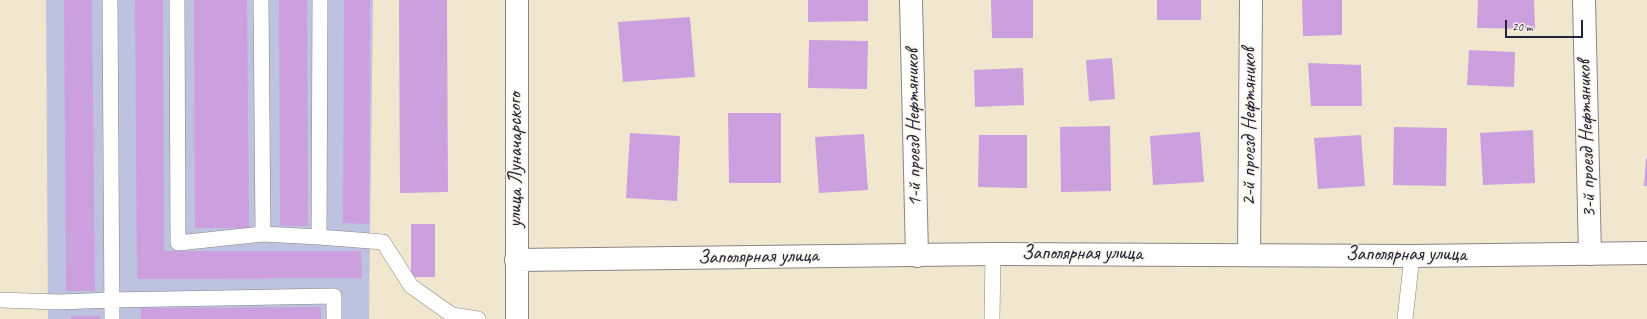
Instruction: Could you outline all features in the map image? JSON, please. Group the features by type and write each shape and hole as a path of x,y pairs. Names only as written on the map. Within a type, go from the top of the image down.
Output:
{"street":[{"name":"улица Луначарского","path":"516,0 517,319"},
{"name":"1-й проезд Нефтяников","path":"911,0 917,256"},
{"name":"2-й проезд Нефтяников","path":"1249,254 1251,0"},
{"name":"3-й проезд Нефтяников","path":"1584,0 1590,254"},
{"name":"Заполярная улица","path":"516,260 993,254 1249,254 1412,256 1647,253"}],"lane":[{"path":"110,0 112,319"},
{"path":"177,0 178,243 263,234 383,242 411,286 452,316 478,319"},
{"path":"261,0 263,234"},
{"path":"319,237 320,0"},
{"path":"992,319 993,254"},
{"path":"1405,319 1412,256"},
{"path":"0,300 59,302 334,296 334,319"}],"shaded area":[{"path":"46,0 373,0 369,319 48,319"}],"building":[{"path":"64,0 92,0 95,291 66,291"},
{"path":"135,0 163,0 164,251 361,251 362,278 137,279"},
{"path":"194,0 247,0 249,228 195,228"},
{"path":"279,0 307,0 308,226 280,226"},
{"path":"344,0 370,0 369,224 343,223"},
{"path":"399,0 447,0 448,192 400,193"},
{"path":"808,0 868,0 868,21 808,22"},
{"path":"991,0 1033,0 1033,38 992,38"},
{"path":"1157,0 1201,0 1201,20 1157,20"},
{"path":"1302,0 1342,0 1342,35 1303,36"},
{"path":"1478,0 1534,0 1535,29 1477,28"},
{"path":"690,17 695,77 623,82 618,22"},
{"path":"809,40 868,41 867,89 808,88"},
{"path":"1469,50 1515,52 1514,87 1467,85"},
{"path":"1112,58 1115,99 1089,101 1086,60"},
{"path":"1308,63 1361,65 1362,106 1311,106"},
{"path":"1023,68 1024,105 975,107 974,70"},
{"path":"728,113 781,113 781,183 729,183"},
{"path":"1110,126 1111,191 1061,192 1060,127"},
{"path":"1394,127 1447,128 1446,186 1393,185"},
{"path":"1533,130 1535,183 1483,185 1480,133"},
{"path":"1200,132 1204,182 1153,185 1150,136"},
{"path":"630,133 680,136 677,201 626,198"},
{"path":"864,134 868,190 819,193 815,137"},
{"path":"979,135 1027,135 1027,188 978,187"},
{"path":"1361,135 1365,186 1318,189 1314,138"},
{"path":"1646,158 1647,186 1644,186"},
{"path":"411,224 435,224 435,277 411,277"},
{"path":"321,307 321,319 141,319 141,308"},
{"path":"71,316 100,316 100,319 71,319"}]}
